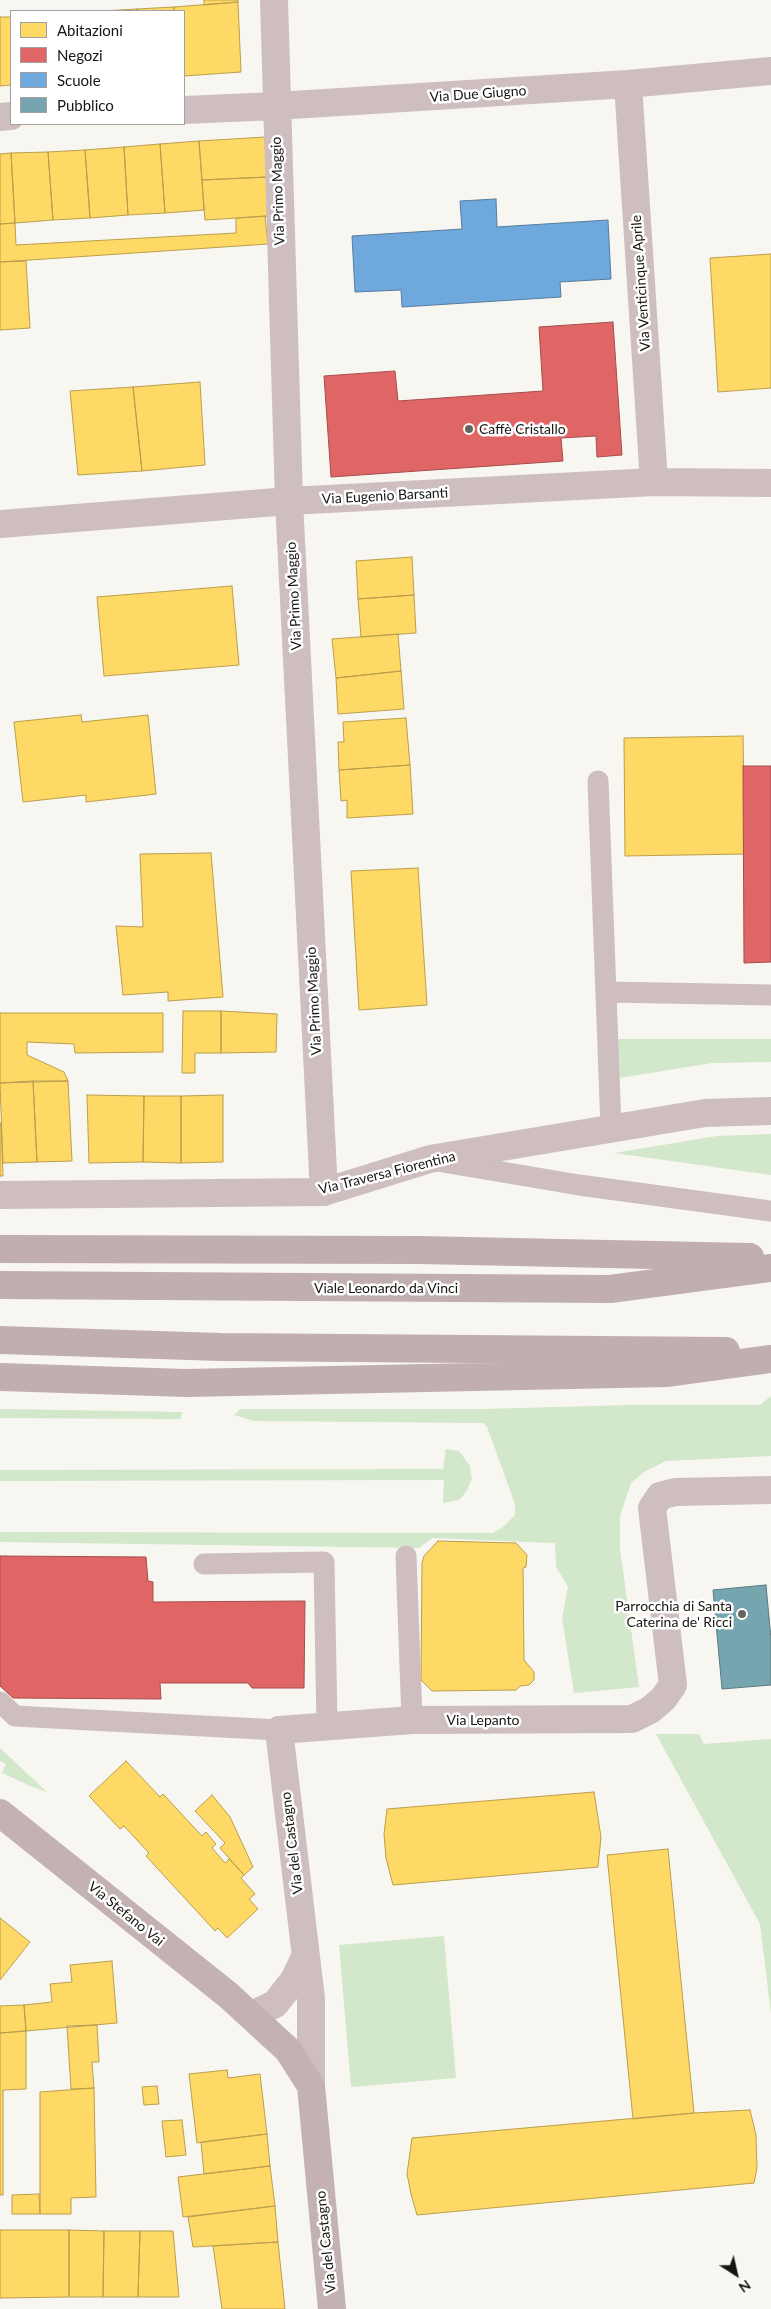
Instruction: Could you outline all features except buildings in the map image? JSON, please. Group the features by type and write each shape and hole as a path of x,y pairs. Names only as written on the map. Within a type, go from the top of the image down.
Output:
{"highway":[{"path":"0,1249 419,1250 771,1257"},
{"name":"Viale Leonardo da Vinci","path":"0,1285 610,1289 771,1268"},
{"path":"0,1340 221,1347 771,1351"},
{"path":"0,1377 186,1383 656,1373 771,1359"}],"street":[{"name":"Via Primo Maggio","path":"274,0 289,501 324,1192"},
{"name":"Via Due Giugno","path":"185,110 628,84 771,71"},
{"name":"Via Venticinque Aprile","path":"628,84 654,482"},
{"name":"Via Eugenio Barsanti","path":"0,524 289,501 654,482 771,483"},
{"name":"Via Traversa Fiorentina","path":"0,1195 324,1192 430,1159 705,1113 771,1111"},
{"name":"Via Lepanto","path":"279,1730 412,1720 632,1719 650,1710 663,1699 673,1685 652,1508 660,1496 675,1492 771,1490"},
{"name":"Via del Castagno","path":"279,1730 311,1999 311,2086 332,2309"},
{"name":"Via Stefano Vai","path":"0,1814 252,2015"},
{"path":"252,2015 275,2004 294,1980 305,1957"},
{"name":"Via del Castagno","path":"252,2015 288,2050 311,2086"}],"lane":[{"path":"598,781 611,1128"},
{"path":"606,992 771,995"},
{"path":"430,1159 579,1185 771,1211"},
{"path":"406,1556 412,1720"},
{"path":"204,1564 324,1562 327,1726"},
{"path":"0,1702 15,1716 279,1730"}],"green space":[{"path":"614,1039 771,1039 771,1062 712,1063 614,1079"},
{"path":"771,1134 771,1175 614,1153 717,1136"},
{"path":"771,1396 771,1456 666,1461 644,1472 631,1483 620,1516 620,1549 639,1687 574,1693 562,1618 568,1587 556,1567 555,1543 432,1538 419,1548 0,1542 0,1532 493,1533 503,1527 515,1515 515,1504 487,1427 483,1423 254,1421 234,1415 240,1409 482,1409 630,1405 760,1405"},
{"path":"0,1409 182,1412 181,1419 0,1418"},
{"path":"446,1449 459,1451 470,1466 472,1479 466,1492 459,1500 443,1503 444,1480 0,1481 0,1470 443,1469"},
{"path":"656,1734 699,1734 704,1744 771,1739 771,2014 760,1924"},
{"path":"0,1748 47,1792 2,1773 6,1764 0,1761"},
{"path":"444,1936 456,2078 351,2087 339,1945"}],"place":[{"name":"Caffè Cristallo","path":"469,429"},
{"name":"Parrocchia di Santa Caterina de' Ricci","path":"742,1614"}]}
